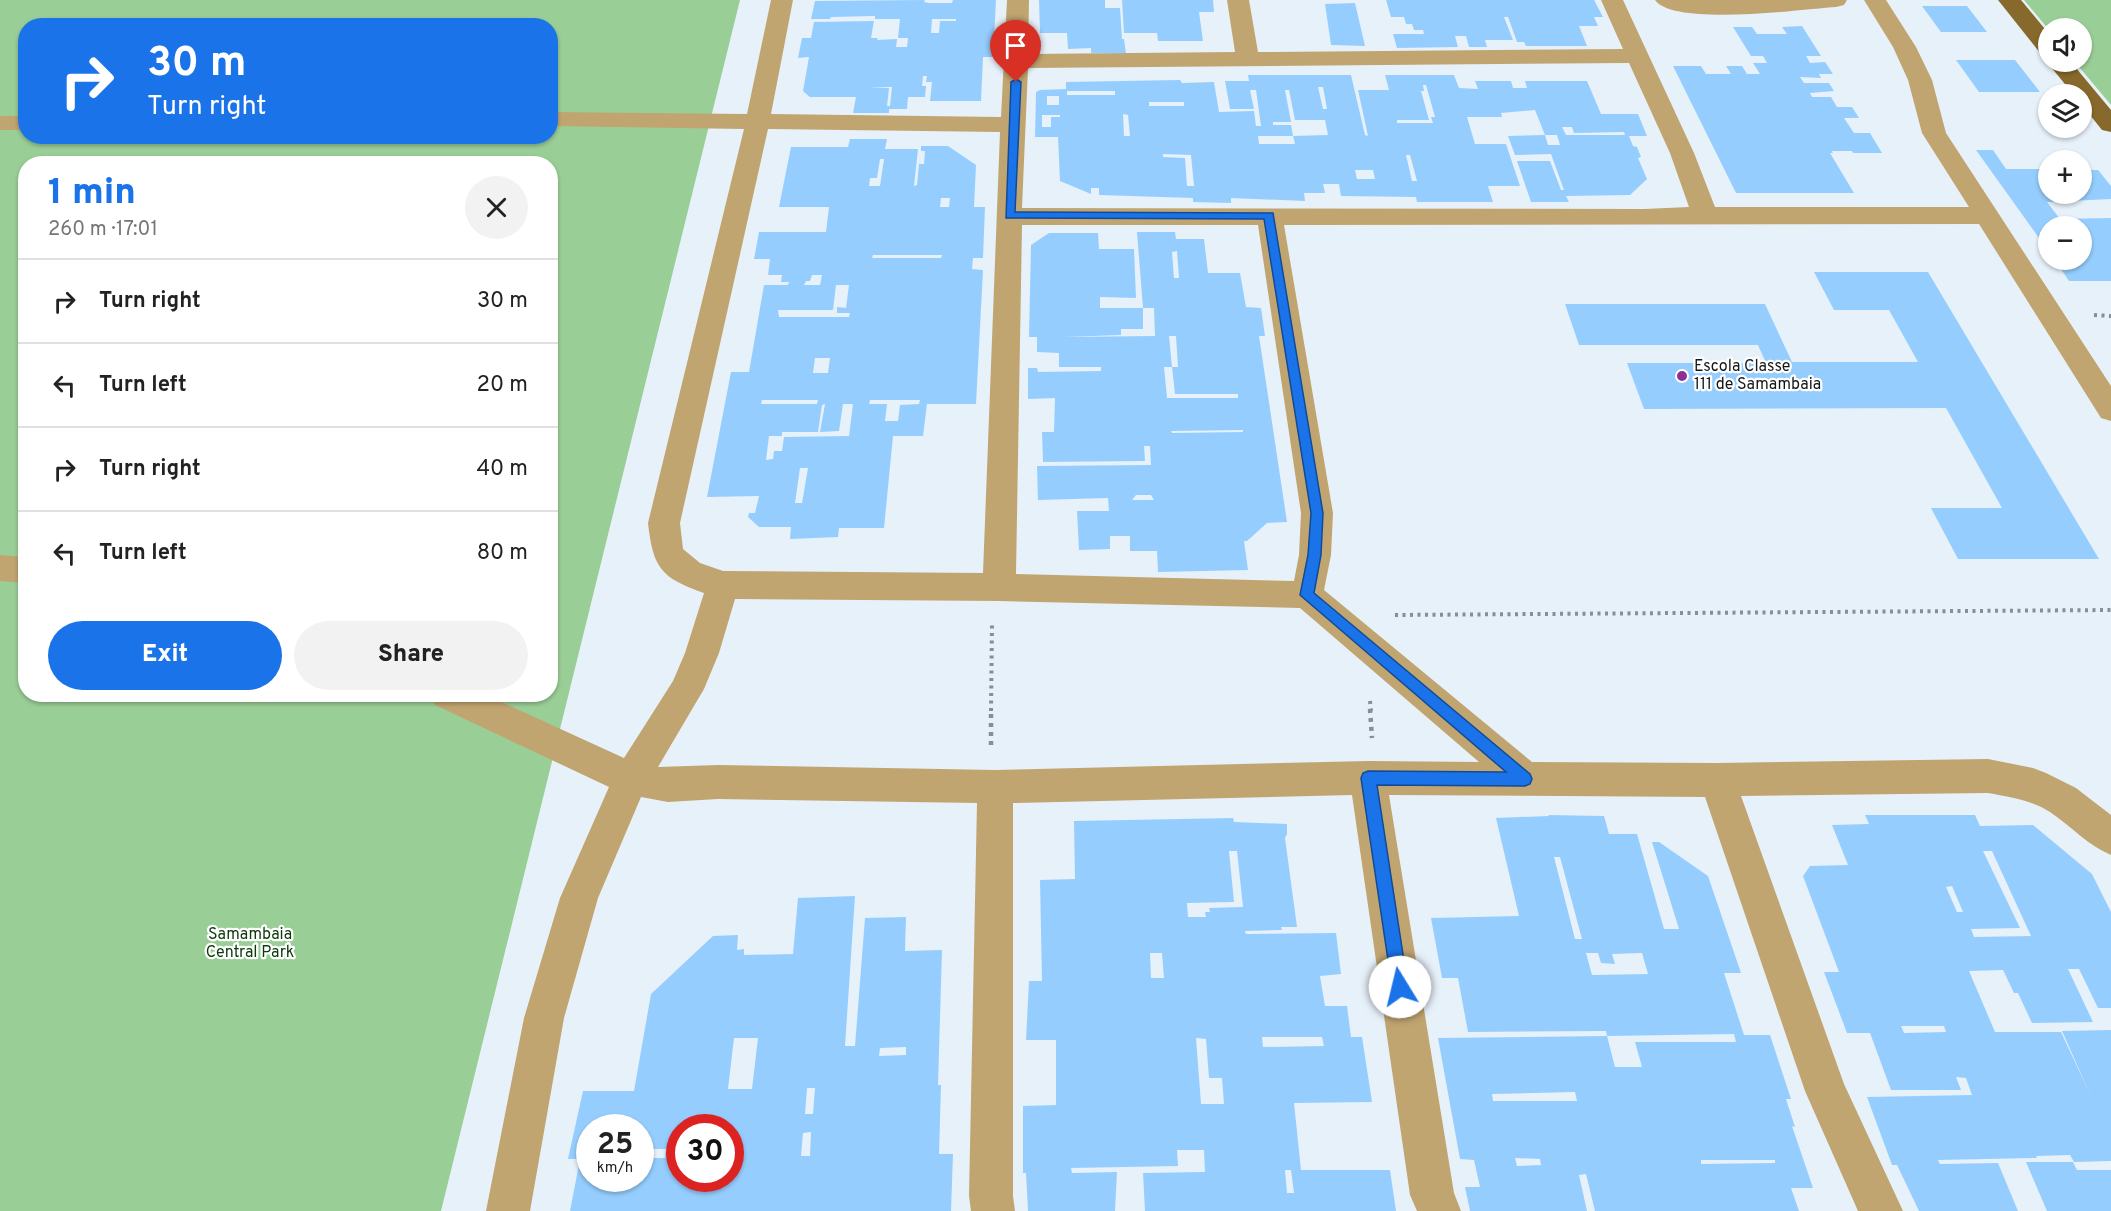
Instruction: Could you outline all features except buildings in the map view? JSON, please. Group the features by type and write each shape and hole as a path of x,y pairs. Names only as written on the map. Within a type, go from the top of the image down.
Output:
{"main road":[{"path":"2009,0 2038,36"},
{"path":"2067,72 2111,125"}],"street":[{"path":"782,0 757,123 664,523 666,549 679,566 699,578 723,585 999,587 1234,595 1307,595 1525,779"},
{"path":"999,587 1009,216 1012,124 1018,61 1018,0"},
{"path":"1238,0 1247,58"},
{"path":"1612,0 1682,153 1706,216"},
{"path":"1666,0 1678,5 1702,9 1836,0"},
{"path":"1875,0 1908,50 1931,111 1934,133 2111,410"},
{"path":"1018,61 1638,56"},
{"path":"558,119 1012,124"},
{"path":"0,123 18,123"},
{"path":"1009,216 1269,215 1632,218 1988,216"},
{"path":"1269,215 1317,513 1315,555 1307,595"},
{"path":"0,568 18,569"},
{"path":"508,1211 544,1018 579,898 631,779 687,689 702,653 723,585"},
{"path":"464,702 631,779 668,785 718,782 995,787 1371,778 1717,780 1988,776 2033,785 2063,800 2111,837"},
{"path":"1371,778 1432,1195 1439,1211"},
{"path":"1717,780 1826,1091 1881,1211"},
{"path":"993,1211 991,1196 995,787"}],"path":[{"path":"995,787 992,776 992,619 999,587"},
{"path":"1386,615 2111,610"},
{"path":"1368,646 1371,778"}],"green space":[{"name":"Samambaia Central Park","path":"0,0 740,0 441,1211 0,1211"},
{"path":"2024,0 2111,0 2111,105 2083,72 2092,72 2092,18 2039,18"}],"place":[{"name":"Escola Classe 111 de Samambaia","path":"1682,376"}],"route":[{"path":"1016,82 1012,124 1009,216 1269,215 1317,513 1315,555 1307,595 1525,779 1368,778 1400,987"}]}
